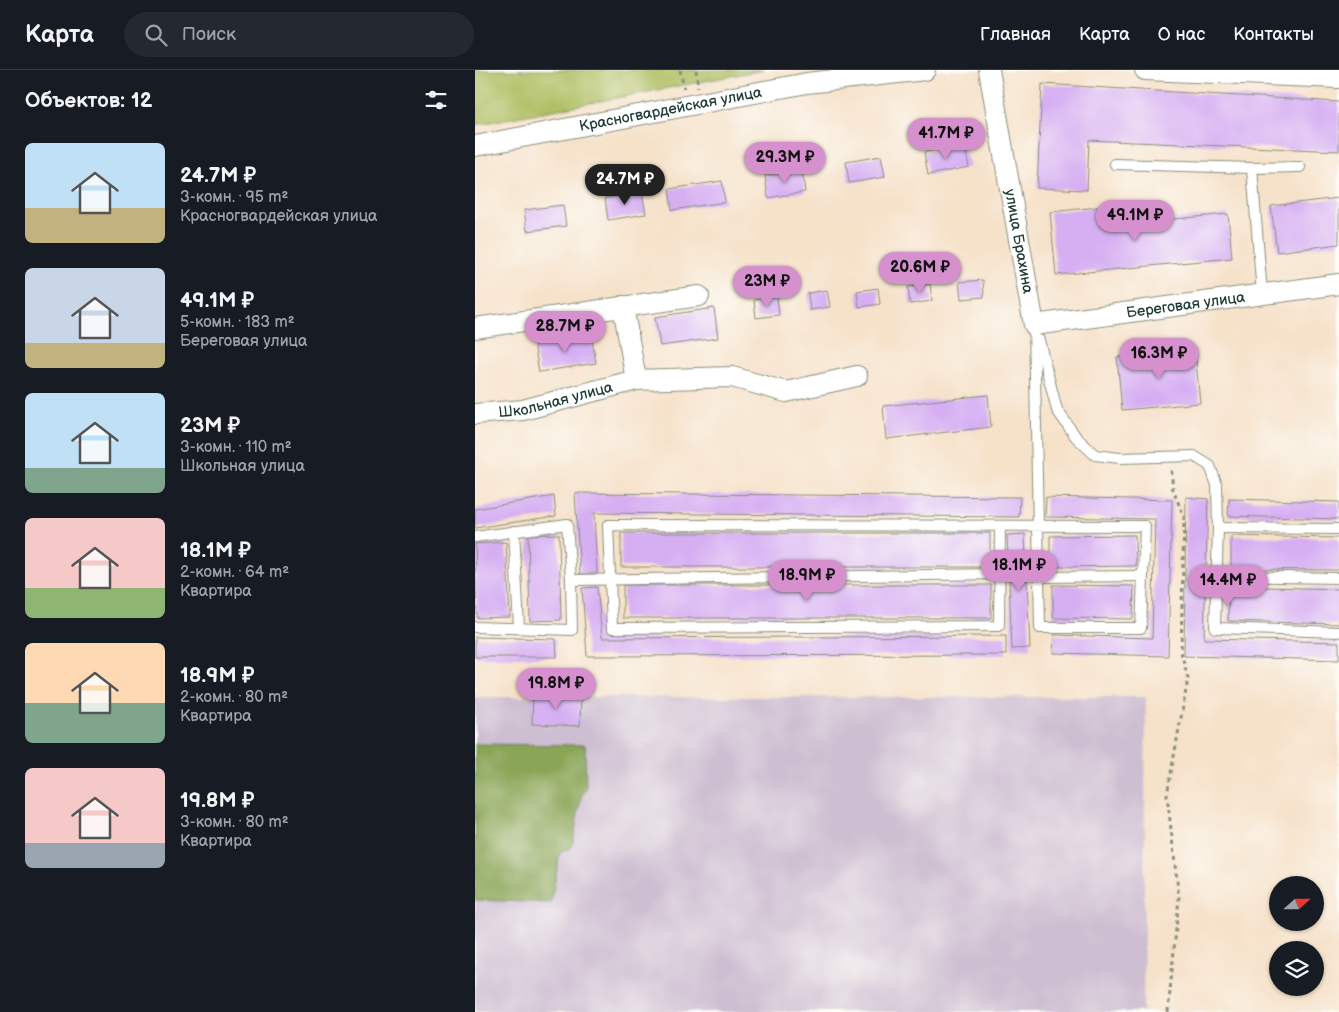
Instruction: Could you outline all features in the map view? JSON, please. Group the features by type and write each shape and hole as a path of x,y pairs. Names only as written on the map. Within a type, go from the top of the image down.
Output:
{"street":[{"name":"Красногвардейская улица","path":"475,146 807,83 925,70"},
{"name":"улица Брахина","path":"989,70 1035,325"},
{"path":"1145,70 1339,78"},
{"name":"Береговая улица","path":"1035,325 1339,284"},
{"path":"475,328 699,296"},
{"path":"623,306 636,380"},
{"name":"Школьная улица","path":"475,414 523,410 636,380 731,377 786,392 857,376"}],"lane":[{"path":"1115,164 1252,168 1300,167"},
{"path":"1252,168 1262,294"},
{"path":"1035,325 1057,410 1076,437 1095,455 1120,458 1193,456 1210,466 1217,485 1218,528 1215,628 1339,632"},
{"path":"1000,526 999,626 612,628 609,525 1000,526 1038,526 1145,526 1141,628 1040,628 1038,526 1035,325"},
{"path":"475,537 567,524 571,580 571,630 475,627"},
{"path":"1218,528 1339,529"},
{"path":"514,532 519,628"},
{"path":"571,580 1000,574"},
{"path":"1039,577 1143,576"},
{"path":"1217,576 1339,578"}],"path":[{"path":"1168,1012 1179,898 1167,795 1188,679 1181,652 1184,517 1173,490 1169,456"}],"shaded area":[{"path":"475,697 1146,697 1143,1012 475,1012"}],"green space":[{"path":"475,70 763,70 475,125"},
{"path":"475,744 585,745 586,787 581,797 572,847 560,853 551,903 475,900"}],"building":[{"path":"1042,84 1339,102 1339,151 1089,140 1087,190 1037,188"},
{"path":"964,145 969,167 928,175 924,152"},
{"path":"881,156 885,177 849,183 846,162"},
{"path":"802,170 805,192 768,198 765,176"},
{"path":"722,181 725,202 672,210 669,189"},
{"path":"642,192 646,214 608,220 605,198"},
{"path":"1339,198 1339,244 1277,252 1271,206"},
{"path":"563,205 566,226 527,231 524,210"},
{"path":"1098,207 1100,226 1228,214 1232,258 1056,275 1050,212"},
{"path":"983,280 984,297 961,299 959,282"},
{"path":"930,284 932,301 910,304 908,287"},
{"path":"878,288 880,304 859,307 857,291"},
{"path":"827,290 830,307 810,310 808,293"},
{"path":"777,297 779,315 756,318 754,300"},
{"path":"714,308 718,338 660,346 655,317"},
{"path":"591,334 596,363 539,372 534,343"},
{"path":"1195,350 1200,403 1122,410 1117,357"},
{"path":"988,395 991,427 886,439 883,406"},
{"path":"575,493 1020,497 1019,517 594,513 597,574 580,574"},
{"path":"554,496 556,516 475,528 475,509"},
{"path":"1046,497 1172,500 1168,656 1053,653 1054,635 1152,638 1155,519 1045,517"},
{"path":"1186,497 1208,499 1204,639 1339,642 1339,660 1184,656"},
{"path":"1229,499 1339,502 1339,519 1228,516"},
{"path":"621,533 990,533 990,567 621,567"},
{"path":"559,534 561,620 530,621 528,535"},
{"path":"1025,534 1030,648 1012,649 1007,535"},
{"path":"1135,535 1136,566 1050,567 1050,536"},
{"path":"1231,536 1339,538 1339,570 1231,569"},
{"path":"506,542 510,617 477,618 475,544"},
{"path":"623,585 991,585 991,618 623,618"},
{"path":"1053,585 1134,586 1133,619 1053,618"},
{"path":"1229,586 1339,589 1339,624 1228,621"},
{"path":"597,587 602,638 1006,636 1006,655 587,656 582,588"},
{"path":"475,637 556,639 557,657 475,657"},
{"path":"533,693 581,695 580,726 532,724"}]}
